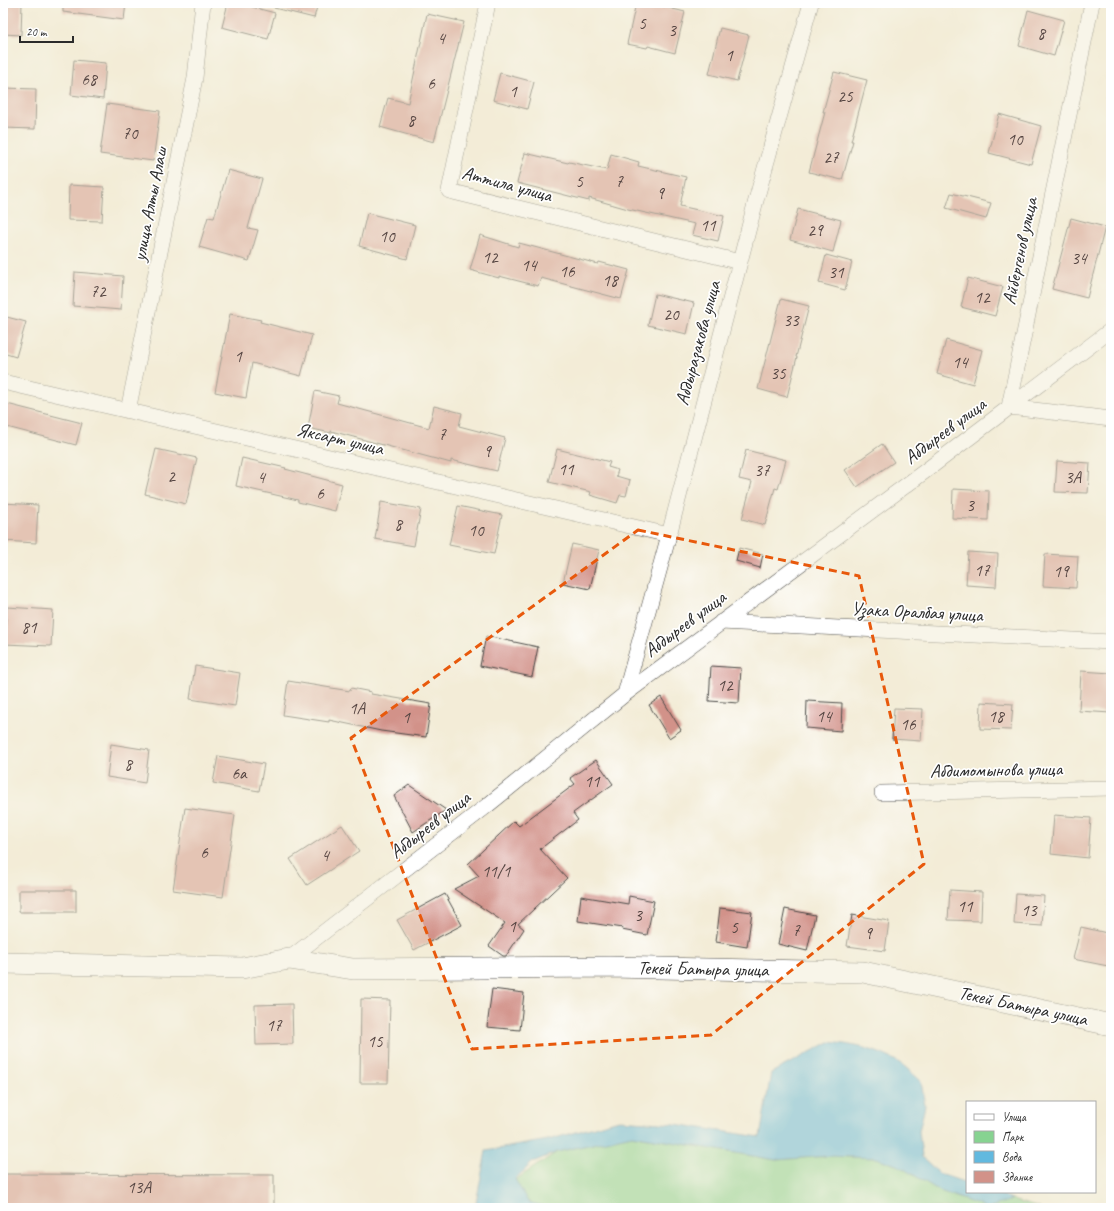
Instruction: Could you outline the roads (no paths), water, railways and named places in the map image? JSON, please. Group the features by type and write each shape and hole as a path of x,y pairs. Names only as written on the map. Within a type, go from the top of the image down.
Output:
{"street":[{"name":"улица Алты Алаш","path":"128,411 195,78 203,3"},
{"name":"Аттила улица","path":"488,3 449,191 740,262"},
{"name":"Абдыразакова улица","path":"625,694 669,535 740,262 811,3"},
{"name":"Айбергенов улица","path":"1009,407 1092,3"},
{"name":"Абдыреев улица","path":"289,959 488,805 625,694 928,469 1111,330"},
{"name":"Яксарт улица","path":"3,382 669,535"},
{"path":"1009,407 1111,419"},
{"name":"Узака Оралбая улица","path":"721,622 1111,642"},
{"name":"Абдимомынова улица","path":"882,793 1111,788"},
{"name":"Текей Батыра улица","path":"3,963 242,968 289,959 353,969 610,967 863,972 1111,1025"}],"water":[{"path":"829,1042 857,1046 891,1058 908,1069 921,1081 925,1106 919,1131 922,1157 940,1174 966,1183 966,1193 997,1193 1012,1200 987,1208 940,1191 899,1166 877,1158 827,1156 776,1160 632,1135 557,1152 533,1162 515,1179 528,1202 550,1208 475,1208 486,1151 548,1140 619,1120 675,1124 760,1137 771,1073"}]}
